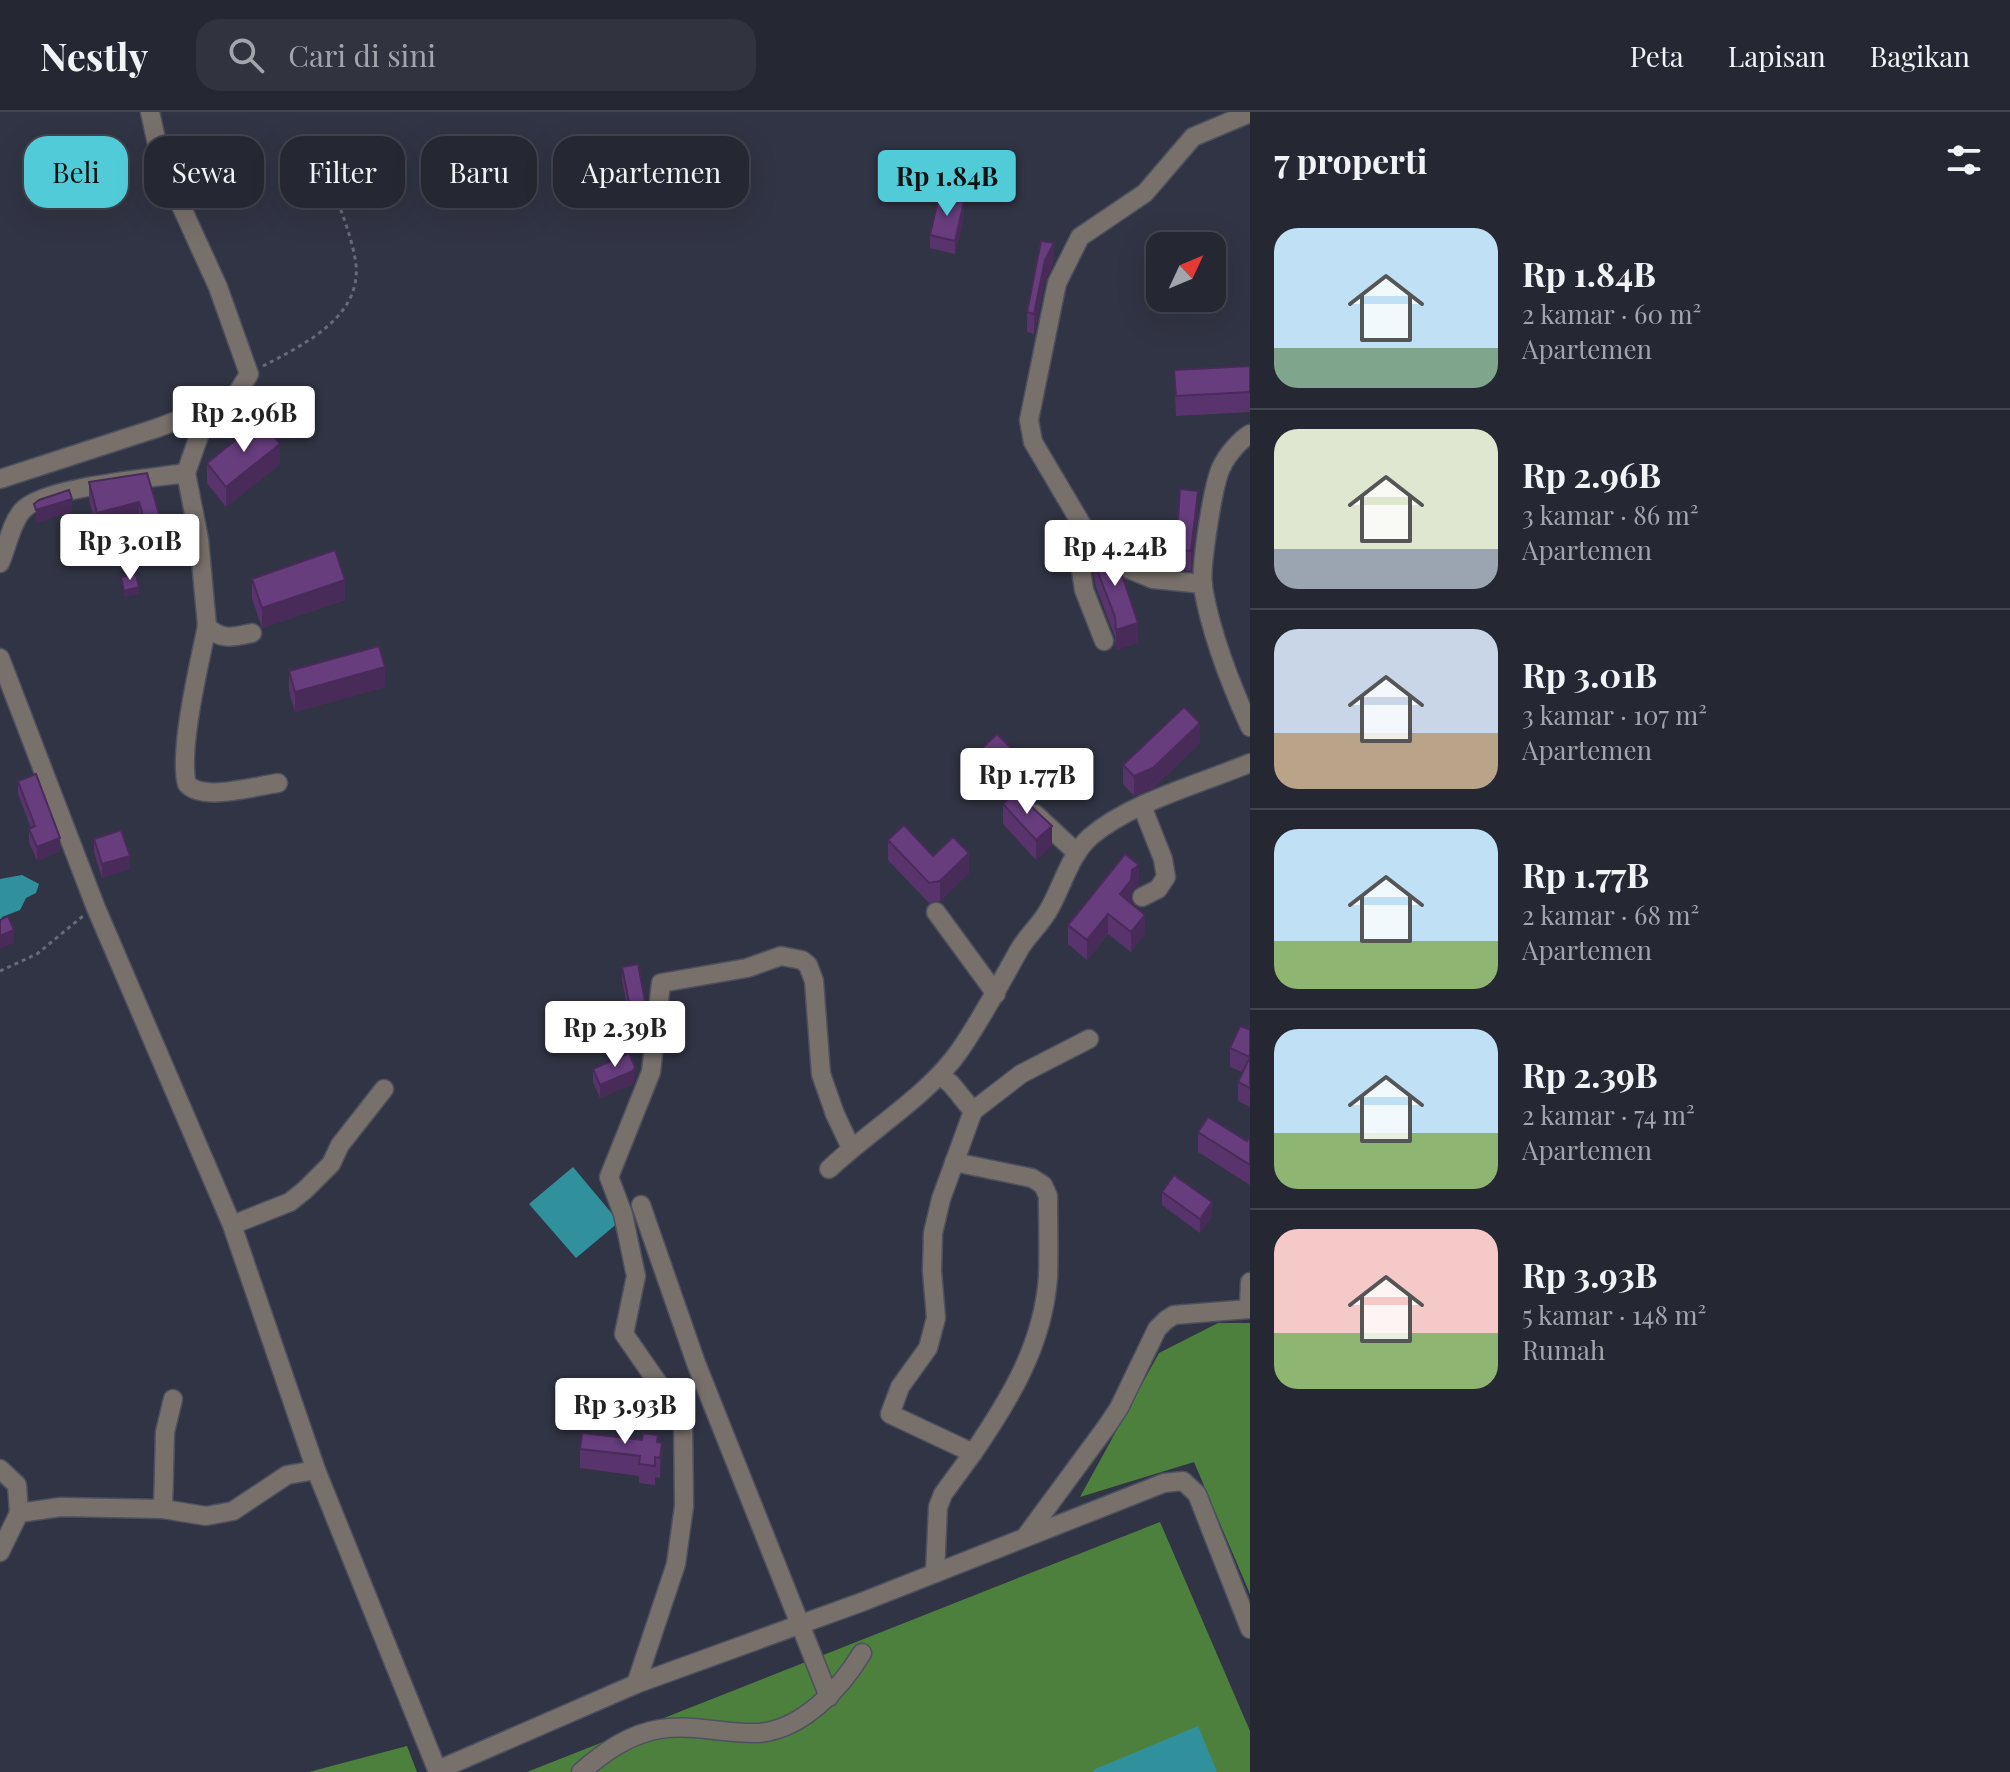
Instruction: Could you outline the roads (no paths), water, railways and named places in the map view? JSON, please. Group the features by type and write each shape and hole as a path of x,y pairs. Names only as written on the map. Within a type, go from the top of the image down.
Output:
{"street":[{"path":"0,479 157,428 229,400 249,374 218,287 161,162 150,112"},
{"path":"1203,584 1153,579 1116,564 1088,535 1033,442 1029,420 1057,283 1080,237 1145,193 1193,137 1250,113"},
{"path":"209,407 186,473 199,539 207,626 193,696 186,756 187,784 196,791 211,793 278,783"},
{"path":"1250,434 1243,438 1221,466 1203,584 1226,669 1250,727"},
{"path":"0,563 19,515 29,504 65,491 186,473"},
{"path":"1088,535 1080,563 1084,590 1104,641"},
{"path":"207,626 222,637 252,633"},
{"path":"0,658 96,908 232,1225 316,1470 438,1771 636,1684 935,1573 1164,1483 1183,1481 1197,1494 1250,1629"},
{"path":"829,1169 940,1075 959,1052 1021,948 1046,915 1077,853 1087,840 1105,825 1142,806 1250,763"},
{"path":"1025,805 1077,853"},
{"path":"1142,806 1163,859 1166,877 1158,889 1142,897"},
{"path":"936,912 996,994"},
{"path":"636,1684 676,1564 684,1506 683,1419 624,1334 636,1276 623,1214 609,1177 651,1072 661,983 747,968 781,956 802,960 808,965 814,981 821,1074 851,1148"},
{"path":"973,1453 890,1414 900,1387 928,1348 936,1318 933,1233 973,1111 1021,1074 1089,1039"},
{"path":"940,1075 973,1111"},
{"path":"232,1225 290,1202 305,1190 331,1164 340,1145 384,1089"},
{"path":"935,1573 938,1507 943,1494 1016,1387 1033,1347 1048,1277 1048,1196 1043,1185 1032,1178 954,1162"},
{"path":"641,1205 696,1363 829,1697"},
{"path":"1026,1536 1119,1408 1157,1329 1174,1315 1249,1309 1250,1282"},
{"path":"163,1509 165,1432 173,1399"},
{"path":"0,1469 17,1485 19,1513 0,1552"},
{"path":"19,1513 61,1507 163,1509 206,1516 233,1511 287,1475 316,1470"},
{"path":"581,1772 600,1755 631,1737 661,1729 703,1727 759,1733 782,1727 829,1697 847,1679 862,1653"}],"water":[{"path":"22,875 39,884 36,893 26,898 20,910 2,917 0,925 0,879"},
{"path":"573,1167 619,1222 576,1258 529,1204"},
{"path":"1198,1726 1217,1772 1093,1770"}]}
